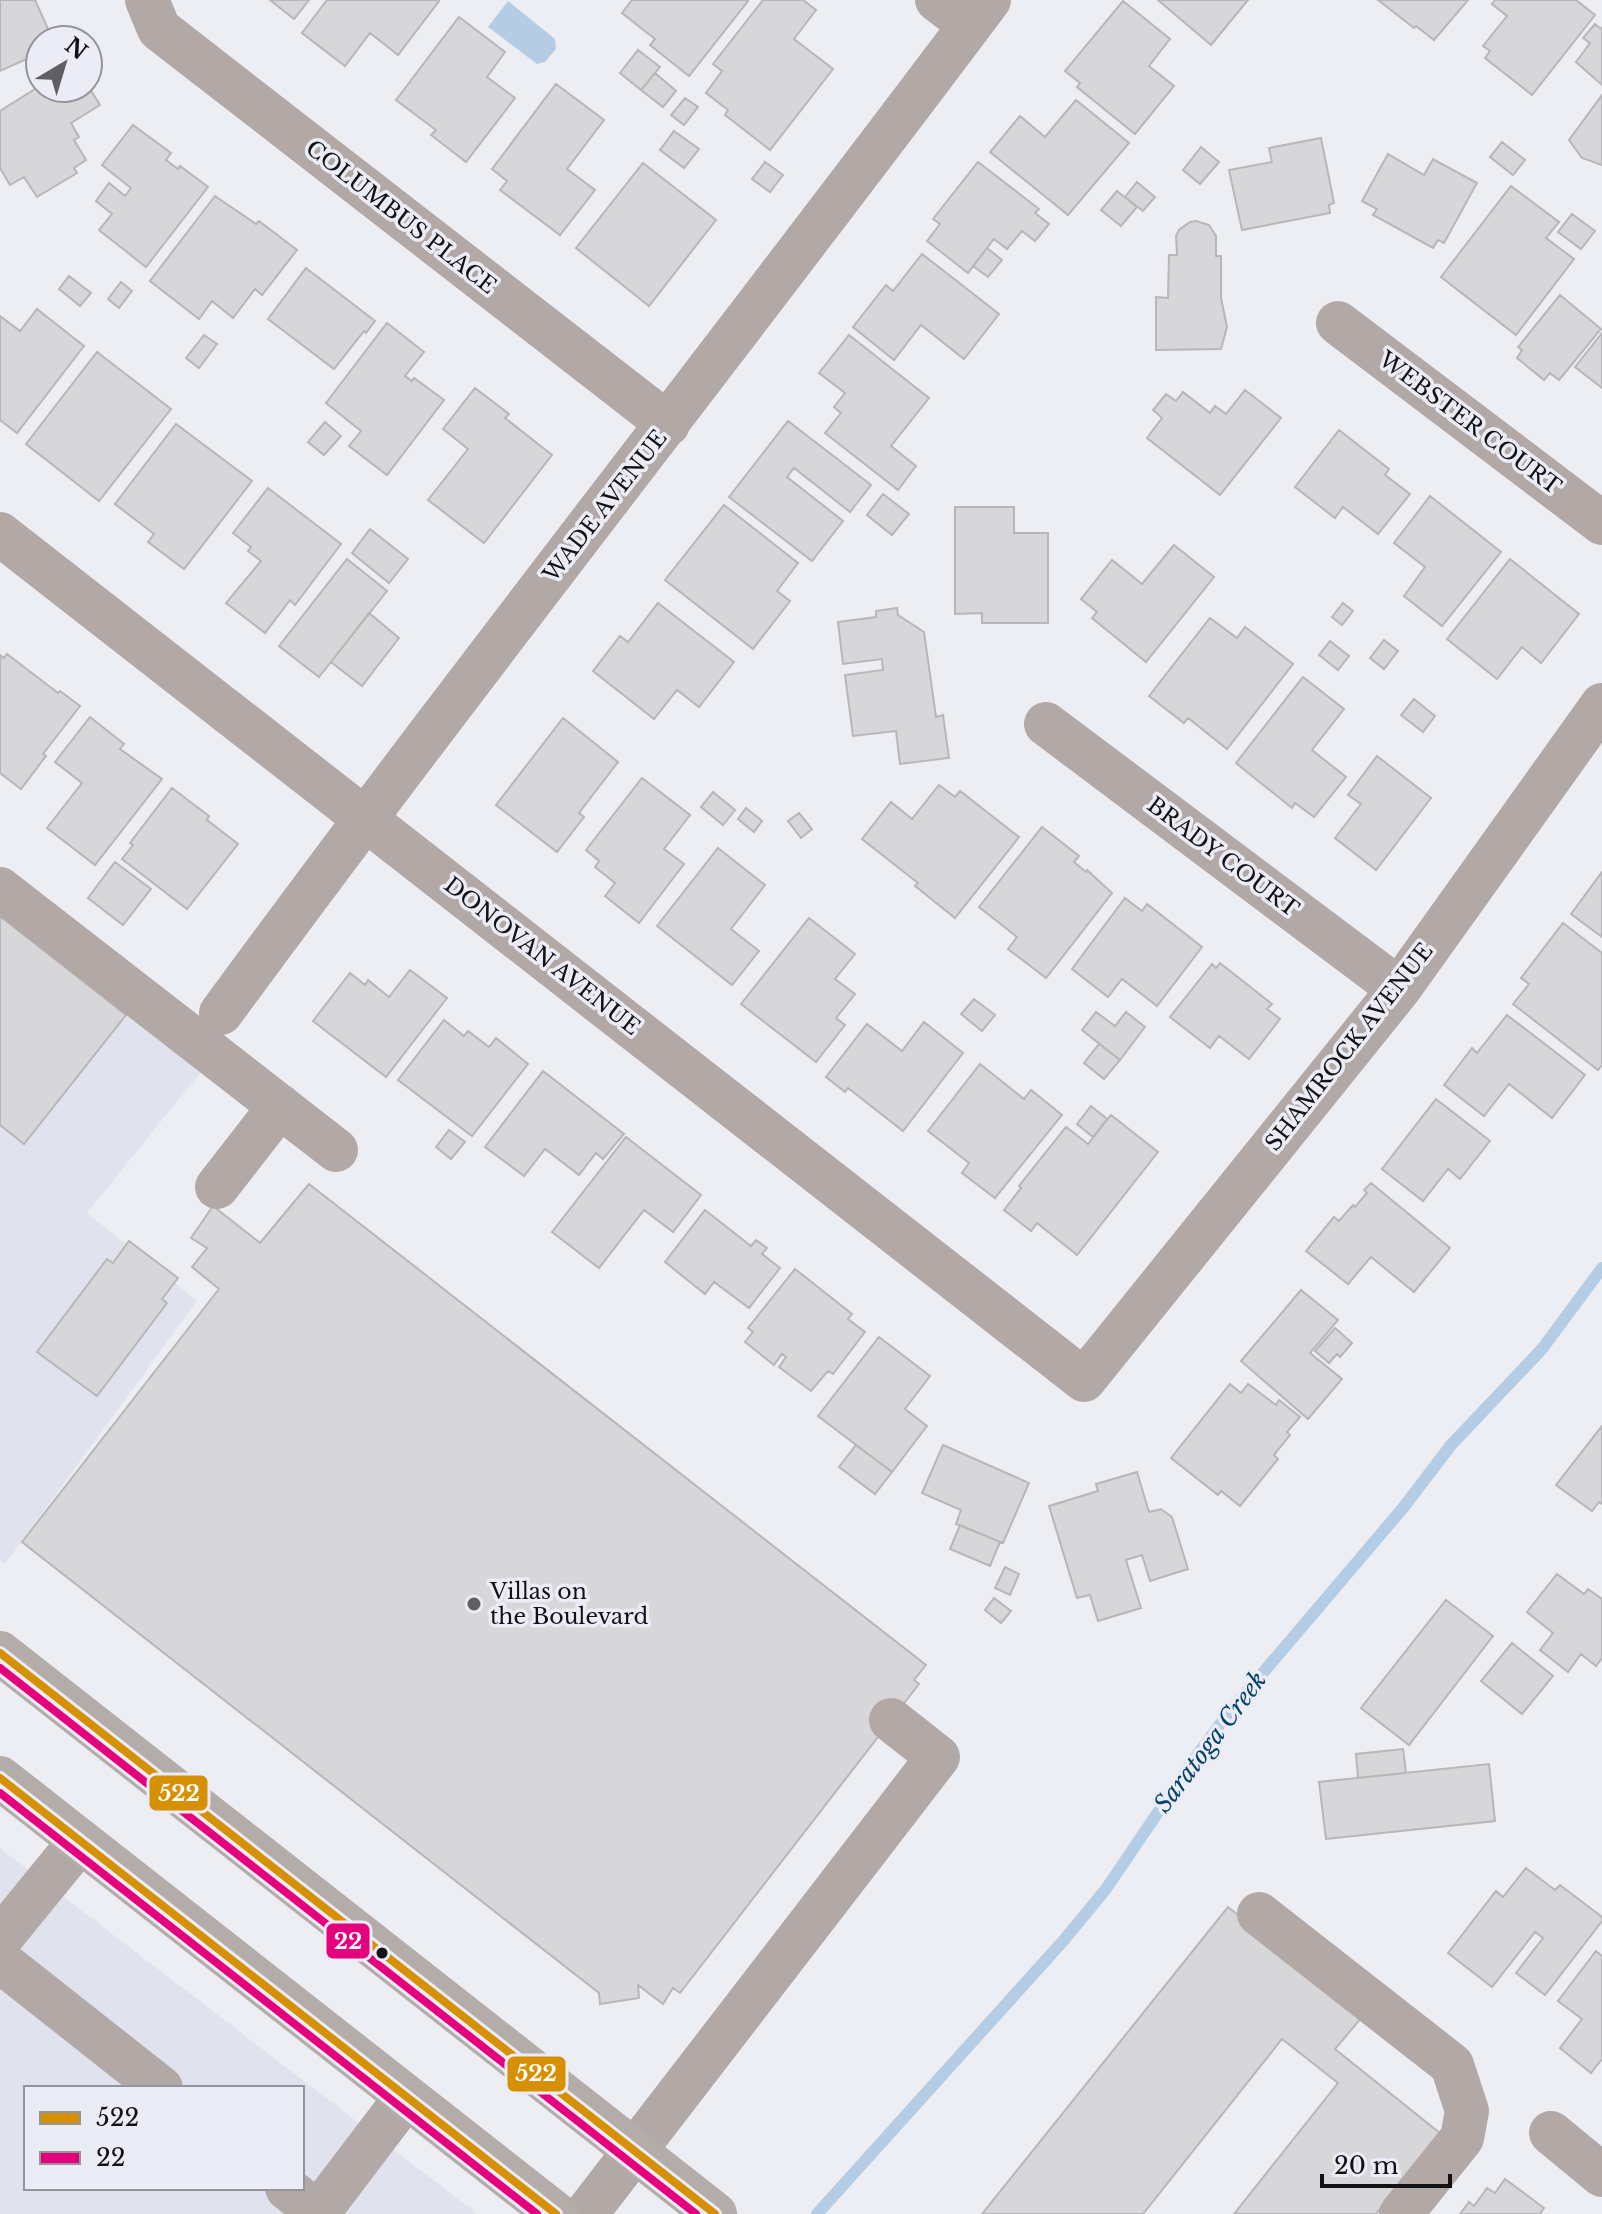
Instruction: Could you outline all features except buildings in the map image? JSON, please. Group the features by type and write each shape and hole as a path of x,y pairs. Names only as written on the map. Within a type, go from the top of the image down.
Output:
{"main road":[{"path":"0,1653 712,2212"},
{"path":"0,1778 556,2214"}],"street":[{"name":"COLUMBUS PLACE","path":"147,0 159,29 668,424"},
{"name":"WADE AVENUE","path":"221,1013 365,818 668,424 965,8"},
{"name":"WEBSTER COURT","path":"1338,323 1602,523"},
{"name":"DONOVAN AVENUE","path":"0,534 1084,1380"},
{"name":"SHAMROCK AVENUE","path":"1084,1380 1399,989 1602,705"},
{"name":"BRADY COURT","path":"1046,724 1399,989"},
{"path":"0,889 336,1150"},
{"path":"217,1187 280,1106"},
{"path":"586,2214 938,1757 891,1720"},
{"path":"0,1939 80,1841"},
{"path":"1259,1914 1452,2065 1467,2111 1462,2138 1401,2214"},
{"path":"0,1961 158,2086"},
{"path":"289,2190 318,2213 406,2097"},
{"path":"1551,2133 1602,2175"}],"shaded area":[{"path":"0,868 226,1041 87,1213 197,1301 5,1564 0,1560"},
{"path":"0,1848 475,2212 0,2214"}],"water":[{"path":"508,1 555,39 556,49 545,62 537,64 488,27"}],"waterway":[{"name":"Saratoga Creek","path":"817,2214 1064,1940 1106,1889 1227,1715 1403,1508 1451,1445 1542,1349 1602,1268"}],"transit line":[{"name":"522","path":"0,1653 715,2214"},
{"name":"22","path":"0,1668 696,2214"},
{"name":"522","path":"0,1778 556,2214"},
{"name":"22","path":"0,1793 537,2214"}],"place":[{"name":"Villas on the Boulevard","path":"474,1604"}]}
